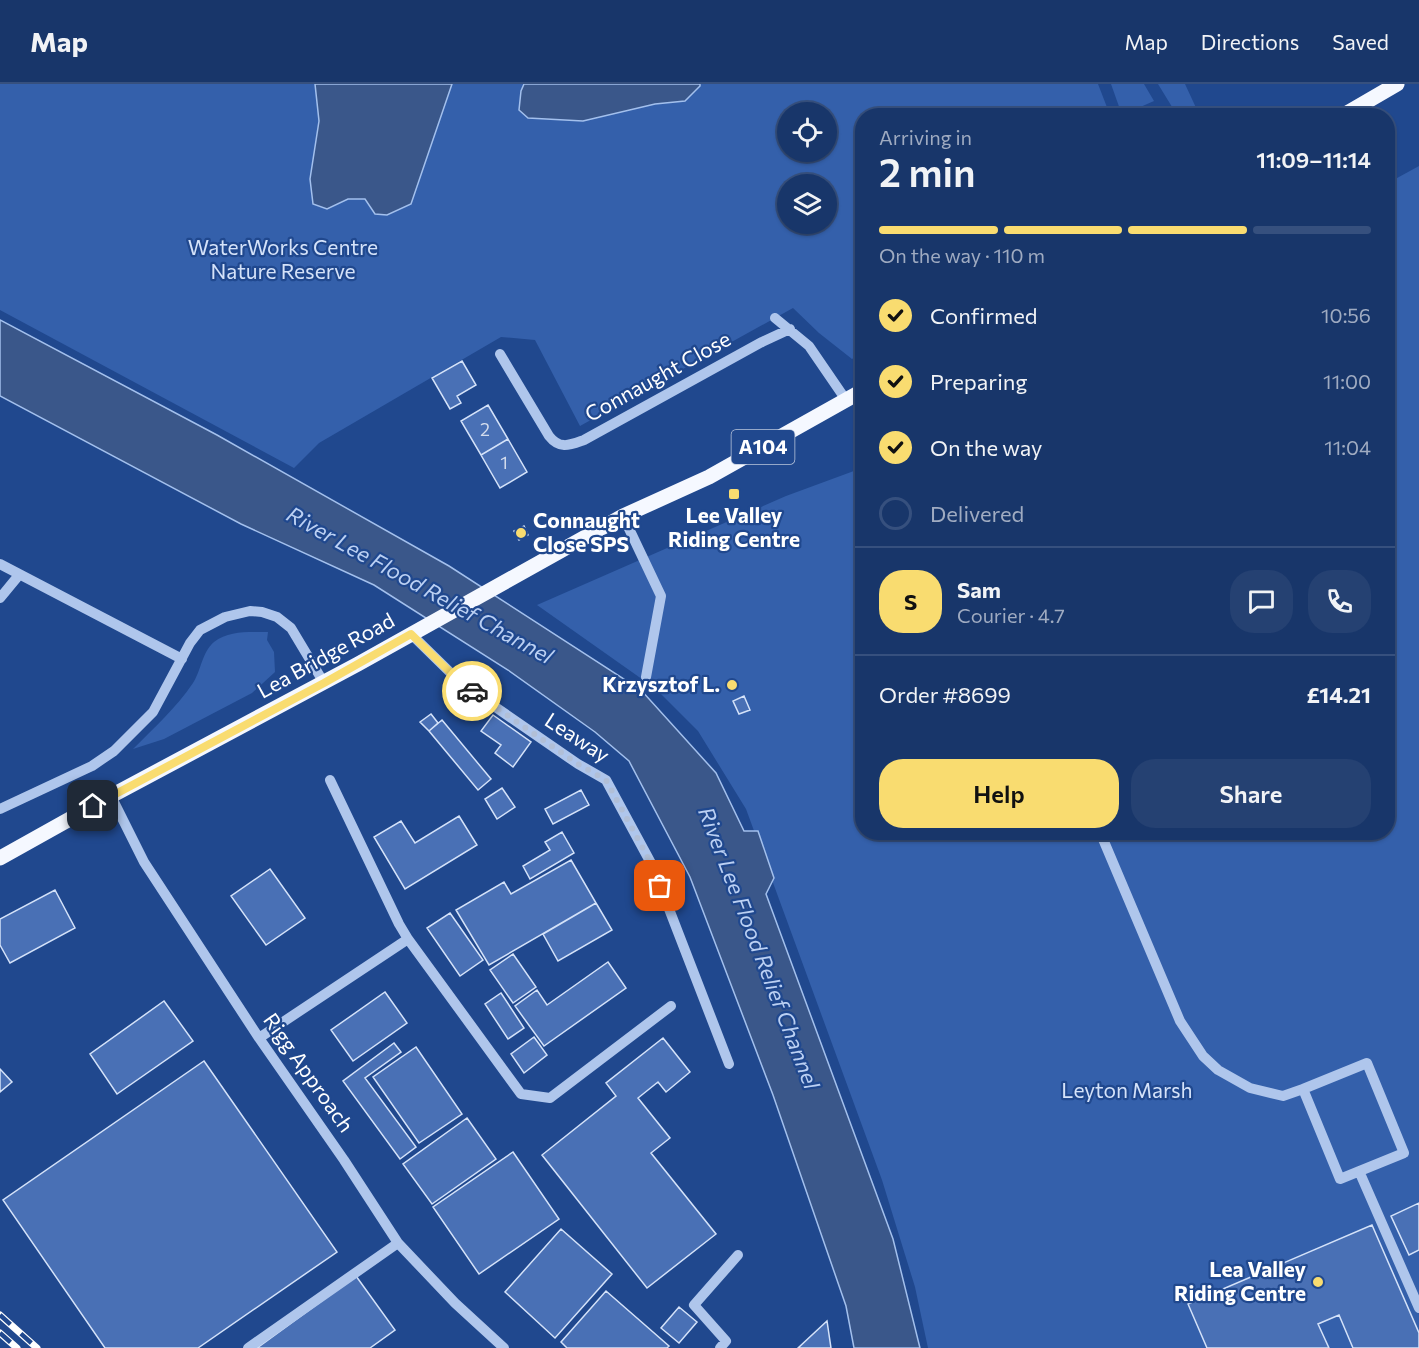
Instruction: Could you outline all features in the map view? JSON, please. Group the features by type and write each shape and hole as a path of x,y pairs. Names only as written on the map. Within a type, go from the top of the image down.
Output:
{"main road":[{"path":"1356,108 1397,84"},
{"name":"Lea Bridge Road","path":"0,858 111,796 324,683 623,516 709,477 855,398"}],"street":[{"path":"776,318 809,346 855,395"},
{"name":"Connaught Close","path":"500,354 549,436 554,442 565,446 584,440 762,342 790,329"},
{"path":"623,516 661,596 646,677"},
{"path":"0,564 182,658"},
{"path":"0,598 20,575"},
{"path":"0,809 92,766 114,751 153,712 195,637 211,623 236,613 262,612 277,617 291,628 324,683"},
{"name":"Leaway","path":"411,634 462,684 578,764 606,780 652,865 729,1064"},
{"path":"330,780 408,939 521,1094 550,1098 671,1006"},
{"name":"Rigg Approach","path":"111,796 144,862 259,1038 344,1160 398,1243 455,1303 504,1348"},
{"path":"1103,840 1180,1021 1203,1056 1218,1070 1250,1088 1283,1096 1367,1063 1404,1153 1340,1179 1303,1089"},
{"path":"259,1038 408,939"},
{"path":"1359,1172 1419,1308"},
{"path":"248,1348 398,1243"},
{"path":"720,1348 726,1341 694,1305 738,1255"}],"green space":[{"name":"WaterWorks Centre Nature Reserve","path":"0,84 1098,84 1107,108 855,108 855,357 852,359 819,333 793,308 580,426 535,340 501,337 319,443 294,468 0,310"},
{"path":"1111,84 1144,84 1154,101 1138,108 1120,108"},
{"path":"1158,84 1185,84 1196,108 1173,108"},
{"name":"Leyton Marsh","path":"1419,166 1419,1348 928,1348 915,1287 882,1180 746,809 698,731 656,689 537,605 786,496 855,471 855,840 1395,840 1395,179"},
{"path":"268,632 267,640 274,652 275,672 252,693 164,739 133,749 186,692 196,678 207,651 214,642 226,635"}],"water":[{"path":"315,84 452,84 411,204 387,215 375,214 365,199 348,199 327,209 313,204 310,179 319,121"},
{"path":"524,84 700,84 700,86 685,101 655,104 583,121 528,118 519,110"},
{"name":"River Lee Flood Relief Channel","path":"0,320 217,435 449,566 641,690 716,773 744,831 758,831 774,878 766,894 893,1239 920,1348 854,1348 846,1306 773,1095 690,877 629,761 595,732 508,670 374,585 241,524 0,396"}],"building":[{"path":"462,361 476,385 457,396 461,403 450,409 432,378"},
{"path":"488,405 508,439 481,455 461,421"},
{"path":"508,439 527,472 500,488 481,455"},
{"name":"Connaught Close SPS","path":"524,526 528,535 519,540 514,531"},
{"path":"744,696 750,710 739,714 733,701"},
{"path":"431,714 438,723 429,731 420,722"},
{"path":"493,715 531,742 513,767 495,753 501,745 481,731"},
{"path":"442,720 491,779 478,790 429,731"},
{"path":"502,788 515,807 497,819 485,799"},
{"path":"581,790 589,805 553,824 545,809"},
{"path":"459,816 477,845 405,889 374,837 401,821 415,843"},
{"path":"562,832 574,853 530,879 523,866 550,850 545,842"},
{"path":"571,860 596,903 489,965 456,910 504,882 511,894"},
{"path":"270,869 305,918 266,945 231,896"},
{"path":"55,890 75,928 10,963 0,945 0,919"},
{"path":"596,903 612,930 558,961 543,934"},
{"path":"450,913 483,960 460,976 427,928"},
{"path":"513,954 536,987 513,1003 490,970"},
{"path":"608,962 626,988 544,1046 515,1006 537,990 547,1005"},
{"path":"385,992 407,1023 353,1061 331,1030"},
{"path":"501,993 524,1028 508,1039 485,1004"},
{"path":"164,1001 193,1041 117,1094 90,1054"},
{"path":"534,1037 547,1055 524,1073 511,1054"},
{"path":"663,1038 690,1072 666,1092 658,1082 638,1098 670,1138 651,1153 716,1234 647,1288 542,1155 616,1096 606,1083"},
{"path":"394,1043 401,1052 365,1078 416,1147 400,1159 343,1081"},
{"path":"416,1047 462,1114 419,1143 373,1077"},
{"path":"204,1061 337,1252 198,1348 105,1348 3,1200"},
{"path":"0,1069 12,1082 0,1092"},
{"path":"467,1118 496,1159 432,1204 403,1164"},
{"path":"513,1152 559,1219 479,1274 433,1207"},
{"path":"1419,1203 1419,1250 1409,1255 1391,1216"},
{"name":"Lea Valley Riding Centre","path":"1372,1225 1419,1333 1419,1348 1353,1348 1339,1315 1318,1324 1329,1348 1207,1348 1188,1304"},
{"path":"561,1229 612,1274 555,1338 505,1292"},
{"path":"356,1276 395,1330 370,1348 257,1348"},
{"path":"606,1291 669,1346 667,1348 567,1348 561,1342"},
{"path":"679,1307 697,1322 679,1343 661,1328"},
{"path":"827,1321 831,1348 798,1348"}],"railway":[{"path":"0,1315 37,1348"},
{"path":"0,1333 17,1348"}],"way so far":[{"path":"472,691 578,764 606,780 652,865 660,886"}],"place":[{"name":"Lee Valley Riding Centre","path":"734,494"},
{"name":"Connaught Close SPS","path":"521,533"},
{"name":"Krzysztof L.","path":"732,685"},
{"name":"Lea Valley Riding Centre","path":"1318,1282"}],"route":[{"path":"93,806 411,634 472,691"}]}
